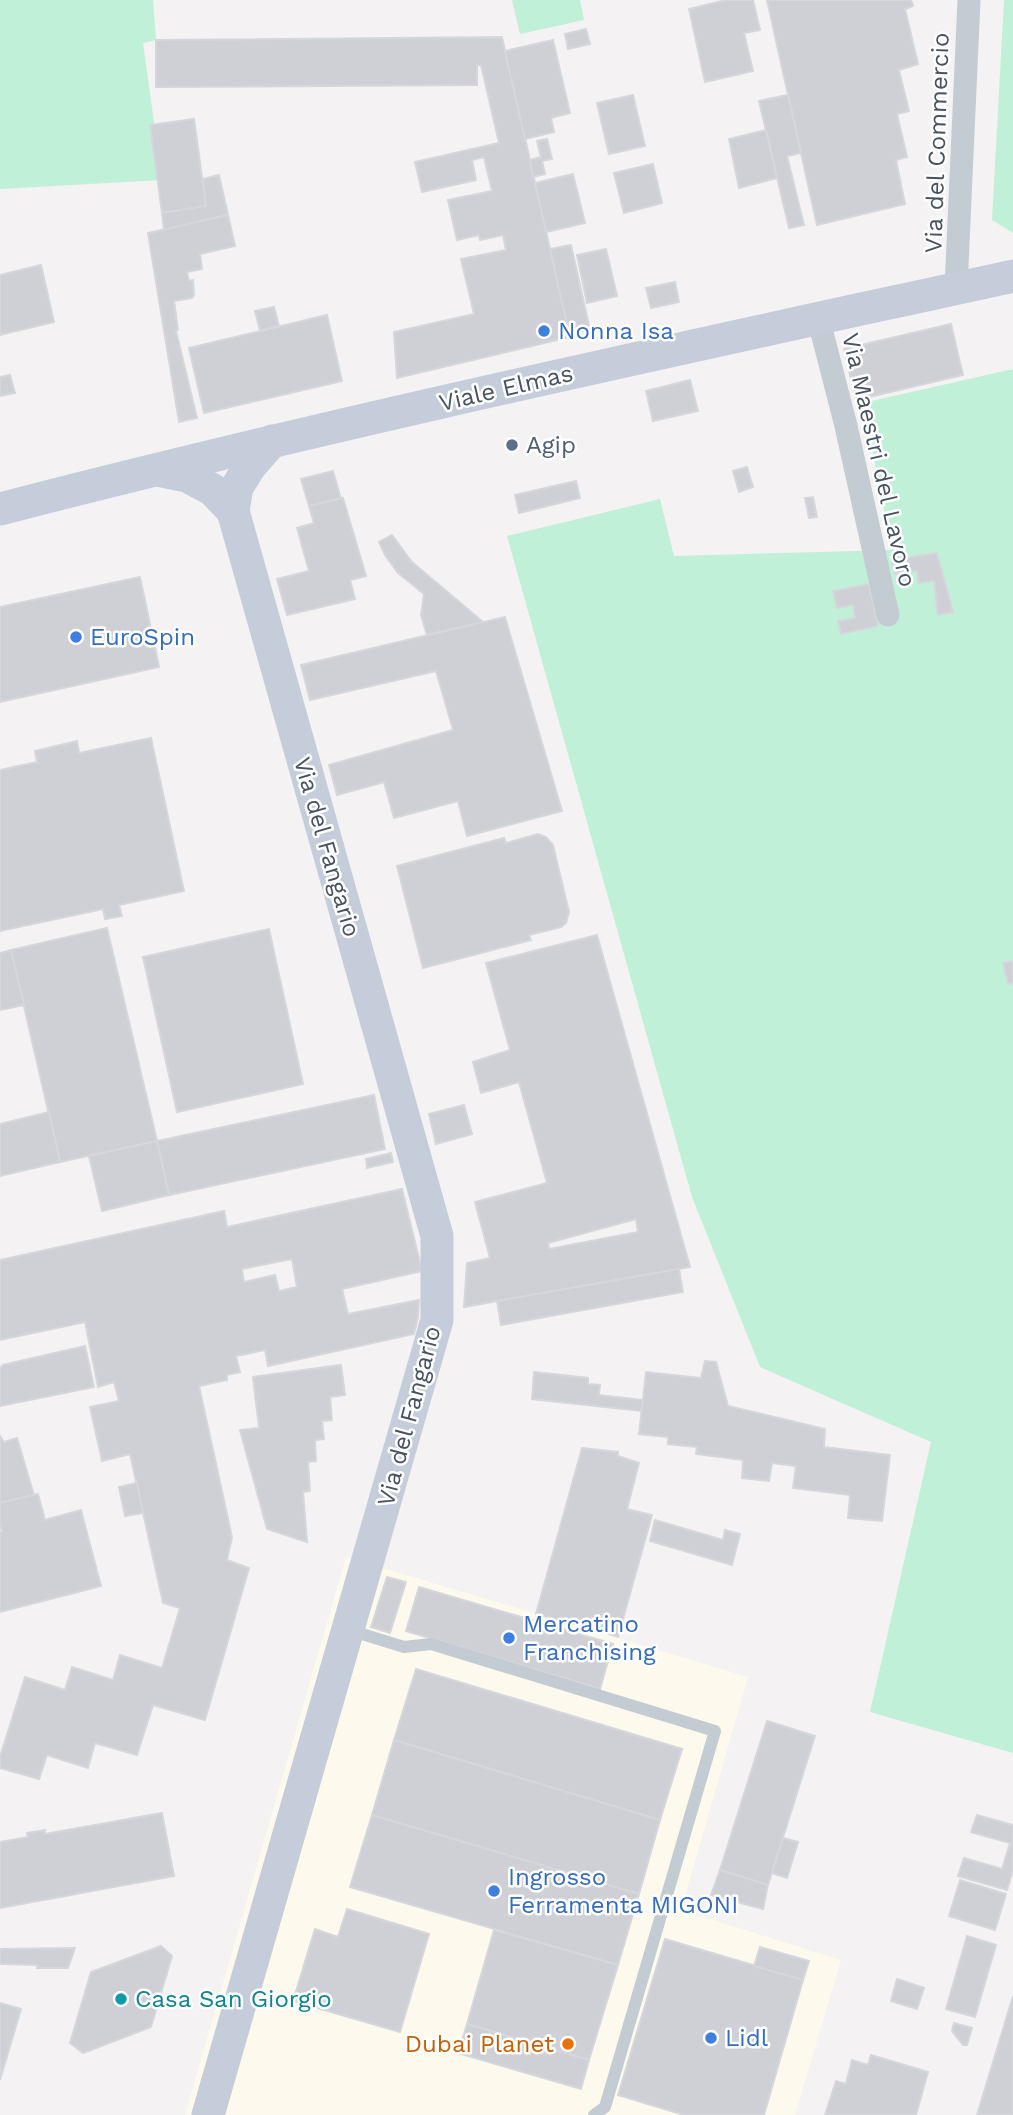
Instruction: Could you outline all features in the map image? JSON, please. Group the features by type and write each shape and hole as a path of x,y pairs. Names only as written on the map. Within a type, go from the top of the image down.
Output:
{"main road":[{"name":"Viale Elmas","path":"0,509 272,441 818,317 1013,276"},
{"path":"233,511 237,487 250,466 272,441"},
{"path":"154,469 187,476 214,490 233,511"},
{"name":"Via del Fangario","path":"208,2115 437,1320 437,1236 233,511"}],"street":[{"name":"Via del Commercio","path":"957,288 969,0"},
{"name":"Via Maestri del Lavoro","path":"818,317 846,426 888,615"}],"lane":[{"path":"349,1630 404,1647 431,1644 715,1731 605,2107 594,2115"}],"shaded area":[{"path":"346,1557 748,1677 681,1910 841,1960 795,2115 185,2115"}],"green space":[{"path":"0,0 153,0 156,40 143,43 162,180 0,189"},
{"path":"512,0 580,0 584,20 520,34"},
{"path":"1004,0 1013,0 1013,233 992,220"},
{"path":"1013,369 1013,1753 870,1712 931,1442 760,1367 692,1197 507,536 660,499 674,556 892,550 863,403"}],"building":[{"path":"726,0 753,0 760,30 744,33 753,71 705,82 689,9"},
{"path":"767,0 911,0 913,6 905,9 918,64 899,70 909,111 897,114 907,157 896,160 905,204 817,225"},
{"path":"586,29 590,44 568,49 565,34"},
{"path":"502,37 570,337 397,378 394,332 474,314 461,259 506,250 503,235 480,240 479,235 457,240 448,200 492,191 484,157 472,160 476,180 422,192 415,162 499,143 481,65 477,65 477,85 156,87 156,40"},
{"path":"553,40 570,113 551,118 554,132 525,139 505,51"},
{"path":"633,95 645,146 609,154 597,103"},
{"path":"788,95 801,153 787,156 804,225 789,228 759,101"},
{"path":"194,119 206,206 162,213 150,125"},
{"path":"766,130 777,178 739,188 729,139"},
{"path":"547,139 552,159 542,161 545,174 533,177 530,160 541,157 537,141"},
{"path":"653,164 662,203 624,213 614,173"},
{"path":"573,174 585,223 546,232 535,183"},
{"path":"219,175 228,215 164,230 162,213 206,206 203,179"},
{"path":"228,215 235,246 200,254 202,269 187,272 189,281 193,280 194,295 192,298 174,301 176,331 197,418 179,422 148,233"},
{"path":"571,245 590,330 569,334 550,249"},
{"path":"606,249 617,296 587,303 577,255"},
{"path":"41,265 54,322 0,335 0,275"},
{"path":"675,282 679,302 651,308 646,288"},
{"path":"274,307 279,326 260,331 255,311"},
{"path":"327,315 342,381 204,413 189,348"},
{"path":"951,324 963,375 856,400 844,349"},
{"path":"10,375 15,393 0,396 0,377"},
{"path":"690,380 698,411 653,421 646,391"},
{"path":"747,467 753,487 739,492 733,471"},
{"path":"333,471 341,499 309,506 301,479"},
{"path":"576,481 580,498 519,513 515,495"},
{"path":"813,497 817,517 809,518 805,498"},
{"path":"343,498 366,576 350,580 355,599 287,615 277,579 309,571 297,528 314,523 309,506"},
{"path":"392,535 412,562 483,622 427,635 421,615 424,594 398,573 379,542"},
{"path":"937,553 953,612 938,615 934,581 919,583 917,571 895,574 892,560"},
{"name":"EuroSpin","path":"140,577 159,667 0,702 0,607"},
{"path":"869,584 878,626 841,634 838,621 855,618 853,605 837,608 833,591"},
{"path":"505,617 562,811 467,836 458,801 394,818 384,782 337,795 329,765 453,730 436,671 310,700 301,665"},
{"path":"151,738 184,891 119,905 122,916 105,919 103,909 0,931 0,770 37,762 35,751 77,741 79,753"},
{"path":"538,834 546,837 553,845 569,912 566,923 561,927 529,935 531,940 423,968 397,866 504,838 506,843"},
{"path":"107,928 157,1141 60,1162 11,950"},
{"path":"269,929 303,1084 177,1112 143,957"},
{"path":"597,935 690,1267 464,1307 467,1263 490,1258 475,1202 547,1183 519,1082 481,1093 473,1062 510,1050 486,963","holes":["636,1219 638,1232 549,1249 548,1243"]},
{"path":"11,950 24,1005 0,1010 0,953"},
{"path":"1013,961 1013,983 1008,984 1003,963"},
{"path":"374,1095 385,1149 169,1195 157,1141"},
{"path":"464,1105 472,1134 436,1144 429,1114"},
{"path":"49,1112 60,1162 0,1176 0,1124"},
{"path":"157,1141 169,1195 102,1211 89,1156"},
{"path":"391,1153 393,1162 367,1168 366,1159"},
{"path":"402,1189 422,1271 342,1289 348,1314 419,1300 414,1334 268,1366 265,1350 236,1356 240,1372 227,1375 227,1380 199,1386 232,1537 227,1560 249,1568 205,1720 153,1705 137,1755 95,1743 88,1768 47,1755 39,1779 0,1768 0,1757 25,1677 65,1690 72,1667 113,1680 120,1655 162,1668 180,1608 163,1603 130,1454 102,1461 90,1407 119,1401 114,1382 98,1387 85,1322 0,1340 0,1260 224,1211 227,1227","holes":["292,1259 297,1287 279,1291 275,1275 244,1282 242,1269"]},
{"path":"679,1269 683,1292 501,1325 497,1301"},
{"path":"85,1346 94,1387 0,1406 0,1368 3,1365"},
{"path":"705,1361 716,1362 728,1406 825,1429 824,1447 890,1455 882,1521 848,1518 850,1495 793,1488 796,1466 772,1463 769,1481 742,1478 743,1460 696,1454 697,1447 668,1444 668,1437 639,1434 646,1372 701,1378"},
{"path":"341,1365 345,1395 330,1397 332,1420 322,1421 324,1439 315,1440 316,1461 308,1462 310,1491 303,1492 307,1542 267,1529 240,1430 259,1428 253,1377"},
{"path":"534,1372 588,1378 588,1384 600,1385 599,1395 643,1400 641,1411 532,1399"},
{"path":"0,1436 4,1442 17,1438 34,1495 0,1503"},
{"path":"582,1448 618,1452 618,1456 639,1463 627,1509 652,1515 618,1637 573,1622 536,1614"},
{"path":"137,1483 143,1513 125,1516 119,1487"},
{"path":"38,1494 45,1520 81,1510 101,1586 0,1612 0,1503"},
{"path":"655,1520 723,1540 725,1530 740,1534 732,1565 650,1541"},
{"path":"387,1577 406,1582 390,1633 371,1627"},
{"name":"Mercatino Franchising","path":"419,1587 613,1644 600,1689 406,1631"},
{"path":"416,1669 682,1749 660,1820 394,1740"},
{"path":"767,1721 815,1736 768,1885 720,1870"},
{"path":"394,1740 660,1820 639,1894 372,1815"},
{"path":"162,1813 174,1876 0,1908 0,1842 28,1837 27,1833 45,1830 45,1834"},
{"name":"Ingrosso Ferramenta MIGONI","path":"372,1815 639,1894 618,1965 350,1887"},
{"path":"977,1815 1013,1825 1013,1870 1007,1890 958,1876 964,1858 1002,1869 1010,1843 971,1832"},
{"path":"783,1838 798,1842 787,1878 772,1873"},
{"path":"720,1870 768,1885 763,1909 711,1895"},
{"path":"960,1880 1006,1894 995,1930 949,1916"},
{"path":"347,1909 429,1934 400,2032 293,2001 315,1929 338,1937"},
{"path":"494,1930 618,1965 589,2060 467,2024"},
{"path":"967,1936 996,1945 975,2017 946,2009"},
{"name":"Lidl","path":"665,1939 803,1980 764,2115 684,2115 618,2095"},
{"name":"Casa San Giorgio","path":"161,1946 172,1956 151,2027 83,2053 70,2043 91,1972"},
{"path":"760,1947 809,1961 803,1980 754,1966"},
{"path":"75,1948 68,1968 0,1964 0,1949"},
{"path":"897,1979 924,1988 917,2009 891,2001"},
{"path":"1013,1996 1013,2115 977,2115"},
{"path":"0,2003 21,2009 0,2080"},
{"path":"954,2023 972,2028 967,2045 963,2045 952,2031"},
{"path":"467,2024 589,2060 581,2089 458,2053"},
{"path":"871,2055 928,2072 916,2115 825,2115 836,2081 846,2084 852,2060 868,2065"}],"place":[{"name":"Nonna Isa","path":"544,331"},
{"name":"Agip","path":"512,445"},
{"name":"EuroSpin","path":"76,637"},
{"name":"Mercatino Franchising","path":"509,1638"},
{"name":"Ingrosso Ferramenta MIGONI","path":"494,1891"},
{"name":"Casa San Giorgio","path":"121,1999"},
{"name":"Lidl","path":"711,2038"},
{"name":"Dubai Planet","path":"568,2044"}]}
